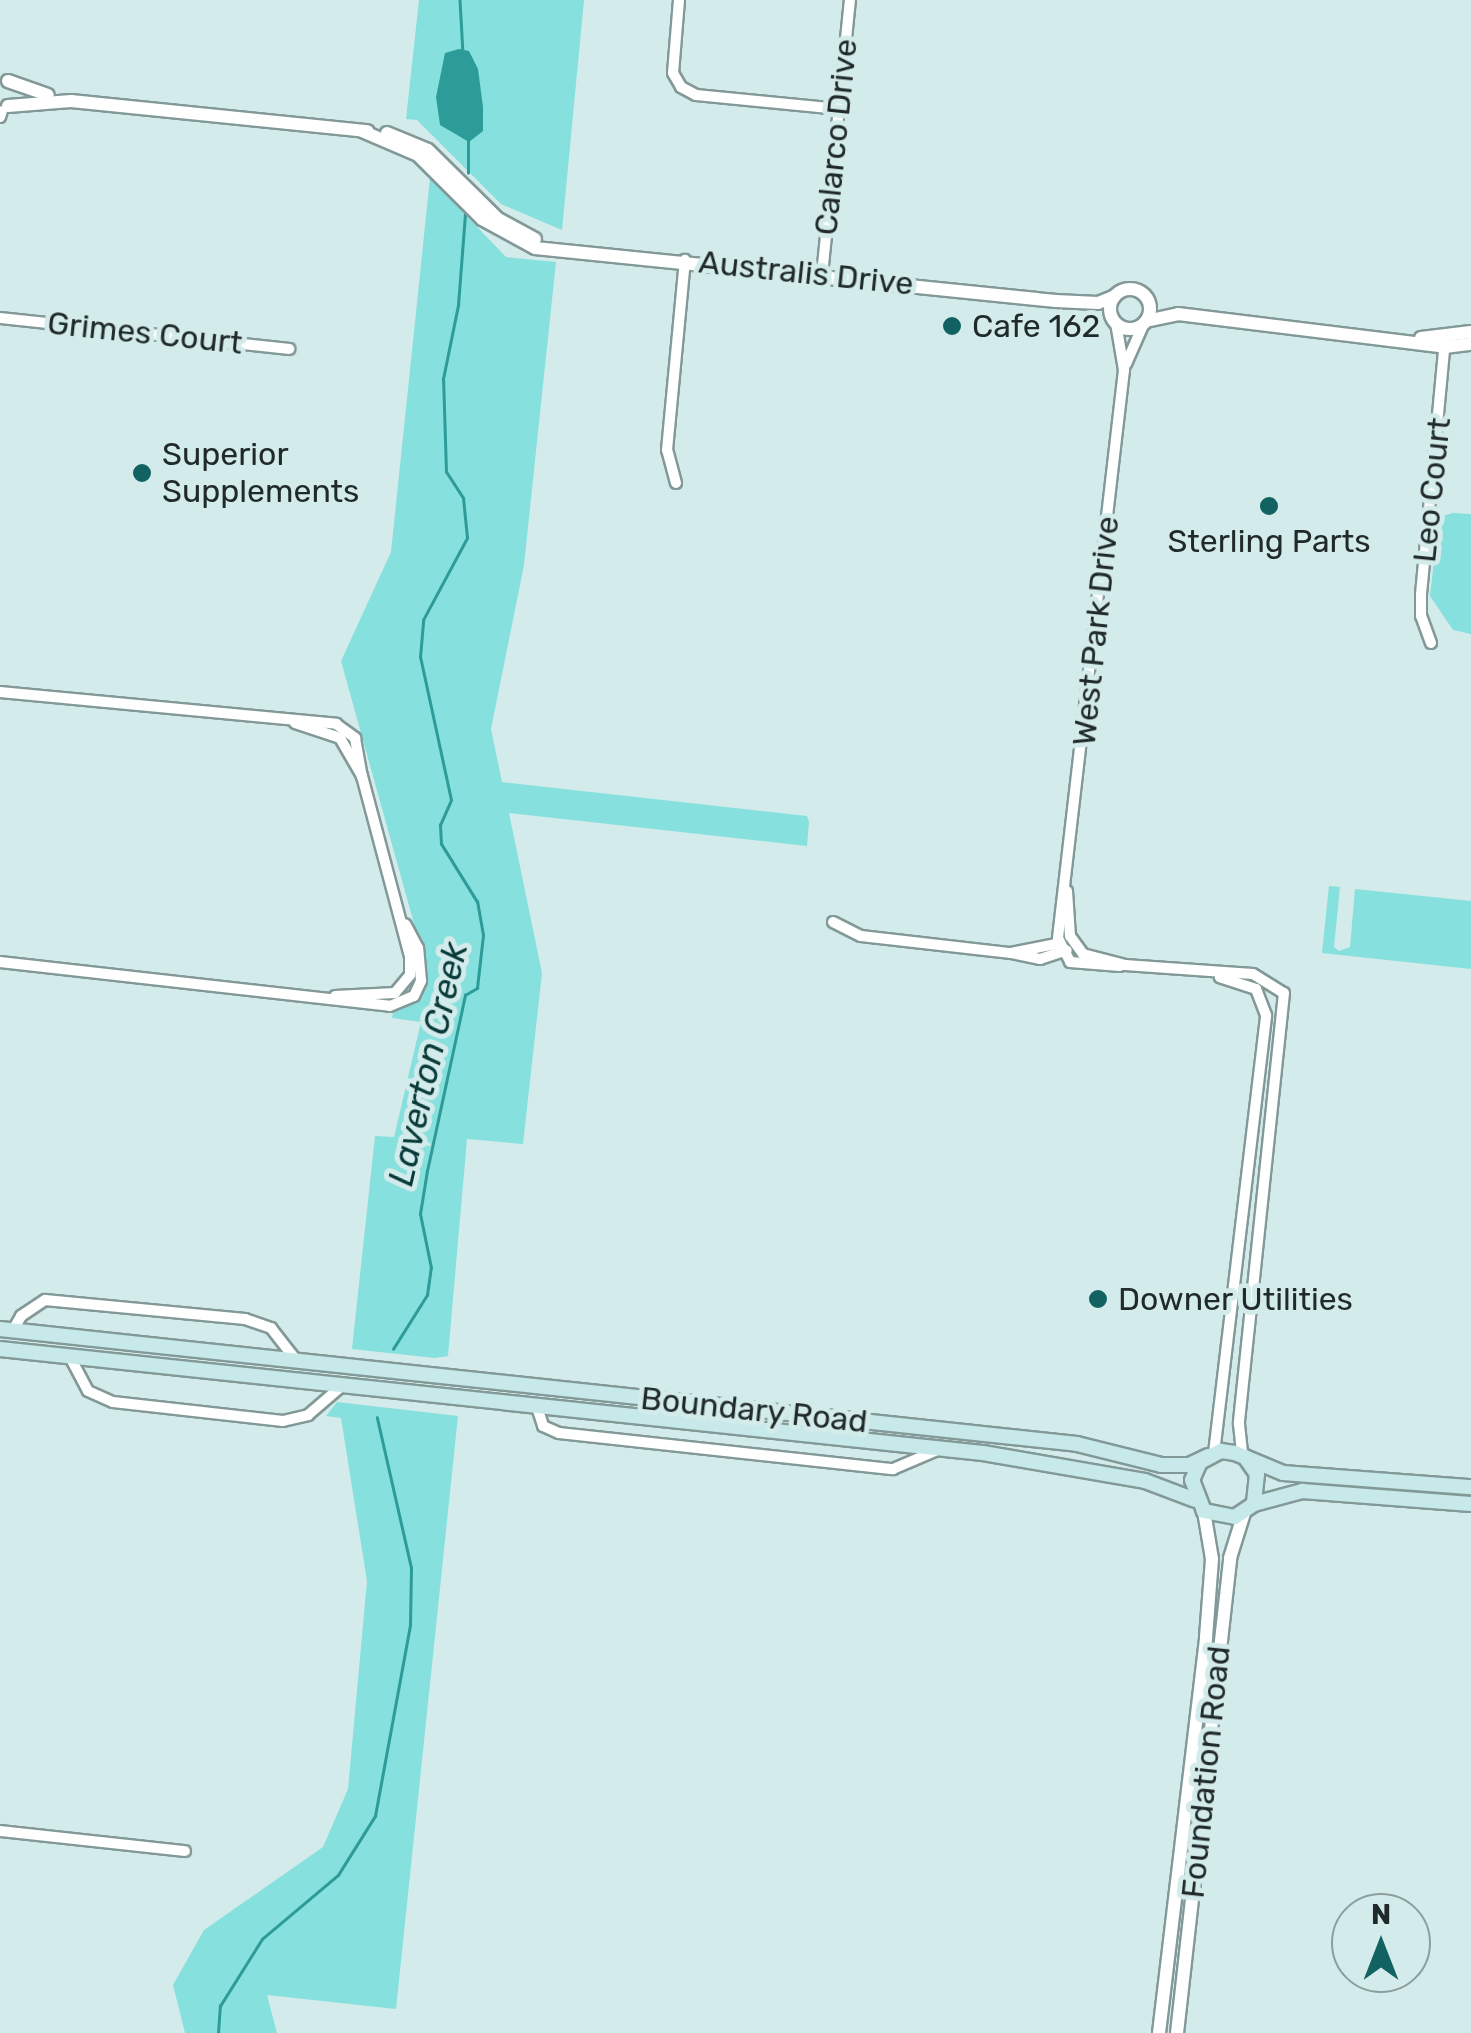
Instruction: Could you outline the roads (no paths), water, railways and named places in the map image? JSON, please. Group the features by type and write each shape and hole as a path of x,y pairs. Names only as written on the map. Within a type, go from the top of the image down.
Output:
{"main road":[{"name":"Boundary Road","path":"7,1329 1078,1444 1176,1467 1211,1454"},
{"path":"7,1329 35,1353"},
{"name":"Boundary Road","path":"0,1349 941,1448 1145,1482 1200,1506"},
{"path":"537,1407 539,1386"},
{"path":"1471,1487 1283,1473 1243,1456 1211,1454 1194,1471 1200,1506 1224,1519 1302,1490 1471,1504"},
{"path":"1243,1456 1257,1474 1249,1508"}],"street":[{"path":"679,0 673,61 680,87 696,95 839,109"},
{"name":"Calarco Drive","path":"822,275 850,0"},
{"path":"2,111 4,78"},
{"name":"Australis Drive","path":"4,78 72,101 362,131 418,155 512,240 556,248 1056,300 1098,302 1115,296"},
{"name":"Australis Drive","path":"2,111 72,101"},
{"path":"676,483 667,450 685,260"},
{"path":"1218,318 1147,298 1131,289 1115,296 1115,321 1132,328 1171,314 1471,344"},
{"path":"1145,322 1147,298"},
{"name":"Australis Drive","path":"1056,300 1115,321"},
{"name":"Grimes Court","path":"0,318 289,348"},
{"name":"West Park Drive","path":"1061,949 1124,370 1115,321"},
{"name":"West Park Drive","path":"1124,370 1145,322"},
{"path":"1445,341 1471,332"},
{"name":"Leo Court","path":"1431,643 1422,621 1422,594 1445,341"},
{"path":"0,692 343,727 355,738 362,776 422,965 414,996 380,1006 329,997 0,962"},
{"name":"West Park Drive","path":"1068,891 1073,943"},
{"path":"832,922 861,936 1011,952 1061,949 1073,943 1083,954 1126,965"},
{"path":"1061,949 1088,966 1253,974 1276,983 1286,1007 1261,1229 1243,1456"},
{"path":"1208,974 1260,992 1276,983"},
{"path":"1211,1454 1266,1015 1260,992"},
{"path":"1243,1220 1263,1215"},
{"path":"1243,1220 1261,1229"},
{"path":"7,1329 46,1300 226,1317 270,1328 296,1360"},
{"path":"70,1356 88,1391 113,1402 283,1421 308,1414 343,1386"},
{"path":"537,1407 543,1426 559,1433 893,1469 941,1448"},
{"name":"Foundation Road","path":"1158,2033 1206,1637 1212,1559 1200,1506"},
{"name":"Foundation Road","path":"1177,2033 1230,1558 1249,1508"},
{"path":"1206,1637 1222,1638"},
{"path":"0,1831 185,1851"}],"waterway":[{"name":"Laverton Creek","path":"460,0 463,53"},
{"name":"Laverton Creek","path":"468,141 468,173"},
{"name":"Laverton Creek","path":"393,1349 427,1295 431,1268 420,1214 465,995 477,988 483,935 477,902 441,844 440,825 451,800 420,657 423,620 467,538 463,498 446,472 443,379 458,305 465,214"},
{"name":"Laverton Creek","path":"218,2033 220,2006 262,1939 338,1875 375,1816 410,1625 411,1568 377,1418"}],"place":[{"name":"Cafe 162","path":"952,326"},
{"name":"Superior Supplements","path":"142,473"},
{"name":"Sterling Parts","path":"1269,506"},
{"name":"Downer Utilities","path":"1098,1299"}]}
